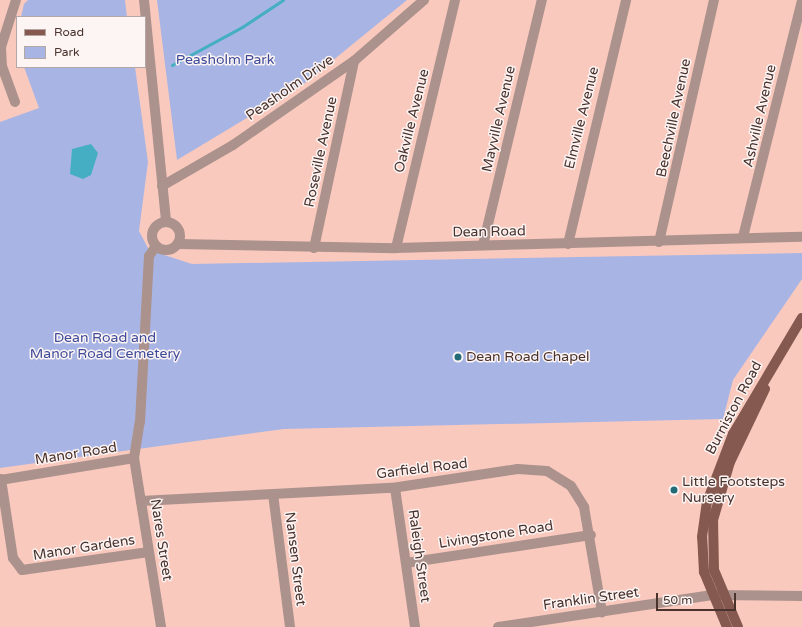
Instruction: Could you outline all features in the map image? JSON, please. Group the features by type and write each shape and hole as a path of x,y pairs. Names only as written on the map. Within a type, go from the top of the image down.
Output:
{"main road":[{"name":"Burniston Road","path":"727,627 711,595 702,549 707,502 733,434 802,318"},
{"name":"Burniston Road","path":"738,627 722,594 712,555 716,504 730,462 788,342"}],"street":[{"path":"15,102 2,67 1,47 16,0"},
{"path":"144,0 146,16"},
{"name":"Peasholm Drive","path":"162,186 233,145 354,61 424,0"},
{"name":"Oakville Avenue","path":"396,248 455,0"},
{"name":"Mayville Avenue","path":"483,245 542,0"},
{"name":"Elmville Avenue","path":"568,244 626,0"},
{"name":"Beechville Avenue","path":"659,242 714,0"},
{"name":"Ashville Avenue","path":"743,237 802,1"},
{"path":"146,20 166,222 179,231 178,244 168,250 156,246"},
{"name":"Roseville Avenue","path":"314,248 354,61"},
{"name":"Manor Road","path":"0,479 134,458 140,422 149,256 156,246 153,231 166,222"},
{"name":"Dean Road","path":"178,244 314,248 396,248 659,242 743,237 802,237"},
{"name":"Nares Street","path":"134,458 161,627"},
{"name":"Garfield Road","path":"141,501 395,488 527,468 547,471 564,480 576,493 584,507 591,535 602,612"},
{"name":"Manor Gardens","path":"0,479 13,558 22,570 149,552"},
{"name":"Raleigh Street","path":"395,488 415,627"},
{"name":"Nansen Street","path":"273,494 290,627"},
{"name":"Livingstone Road","path":"406,563 591,535"},
{"name":"Franklin Street","path":"498,627 711,595 802,596"}],"green space":[{"path":"28,0 125,0 127,16 21,16 24,4"},
{"name":"Peasholm Park","path":"157,0 407,0 305,83 177,160"},
{"name":"Dean Road and Manor Road Cemetery","path":"24,68 135,68 148,162 139,231 149,250 192,264 802,253 802,279 733,380 723,419 284,429 0,468 0,122 39,108"}],"shaded area":[{"path":"91,144 98,153 91,175 83,179 70,174 72,149"}],"waterway":[{"path":"172,65 242,27 283,0"}],"place":[{"name":"Dean Road Chapel","path":"458,357"},
{"name":"Little Footsteps Nursery","path":"674,490"}]}
